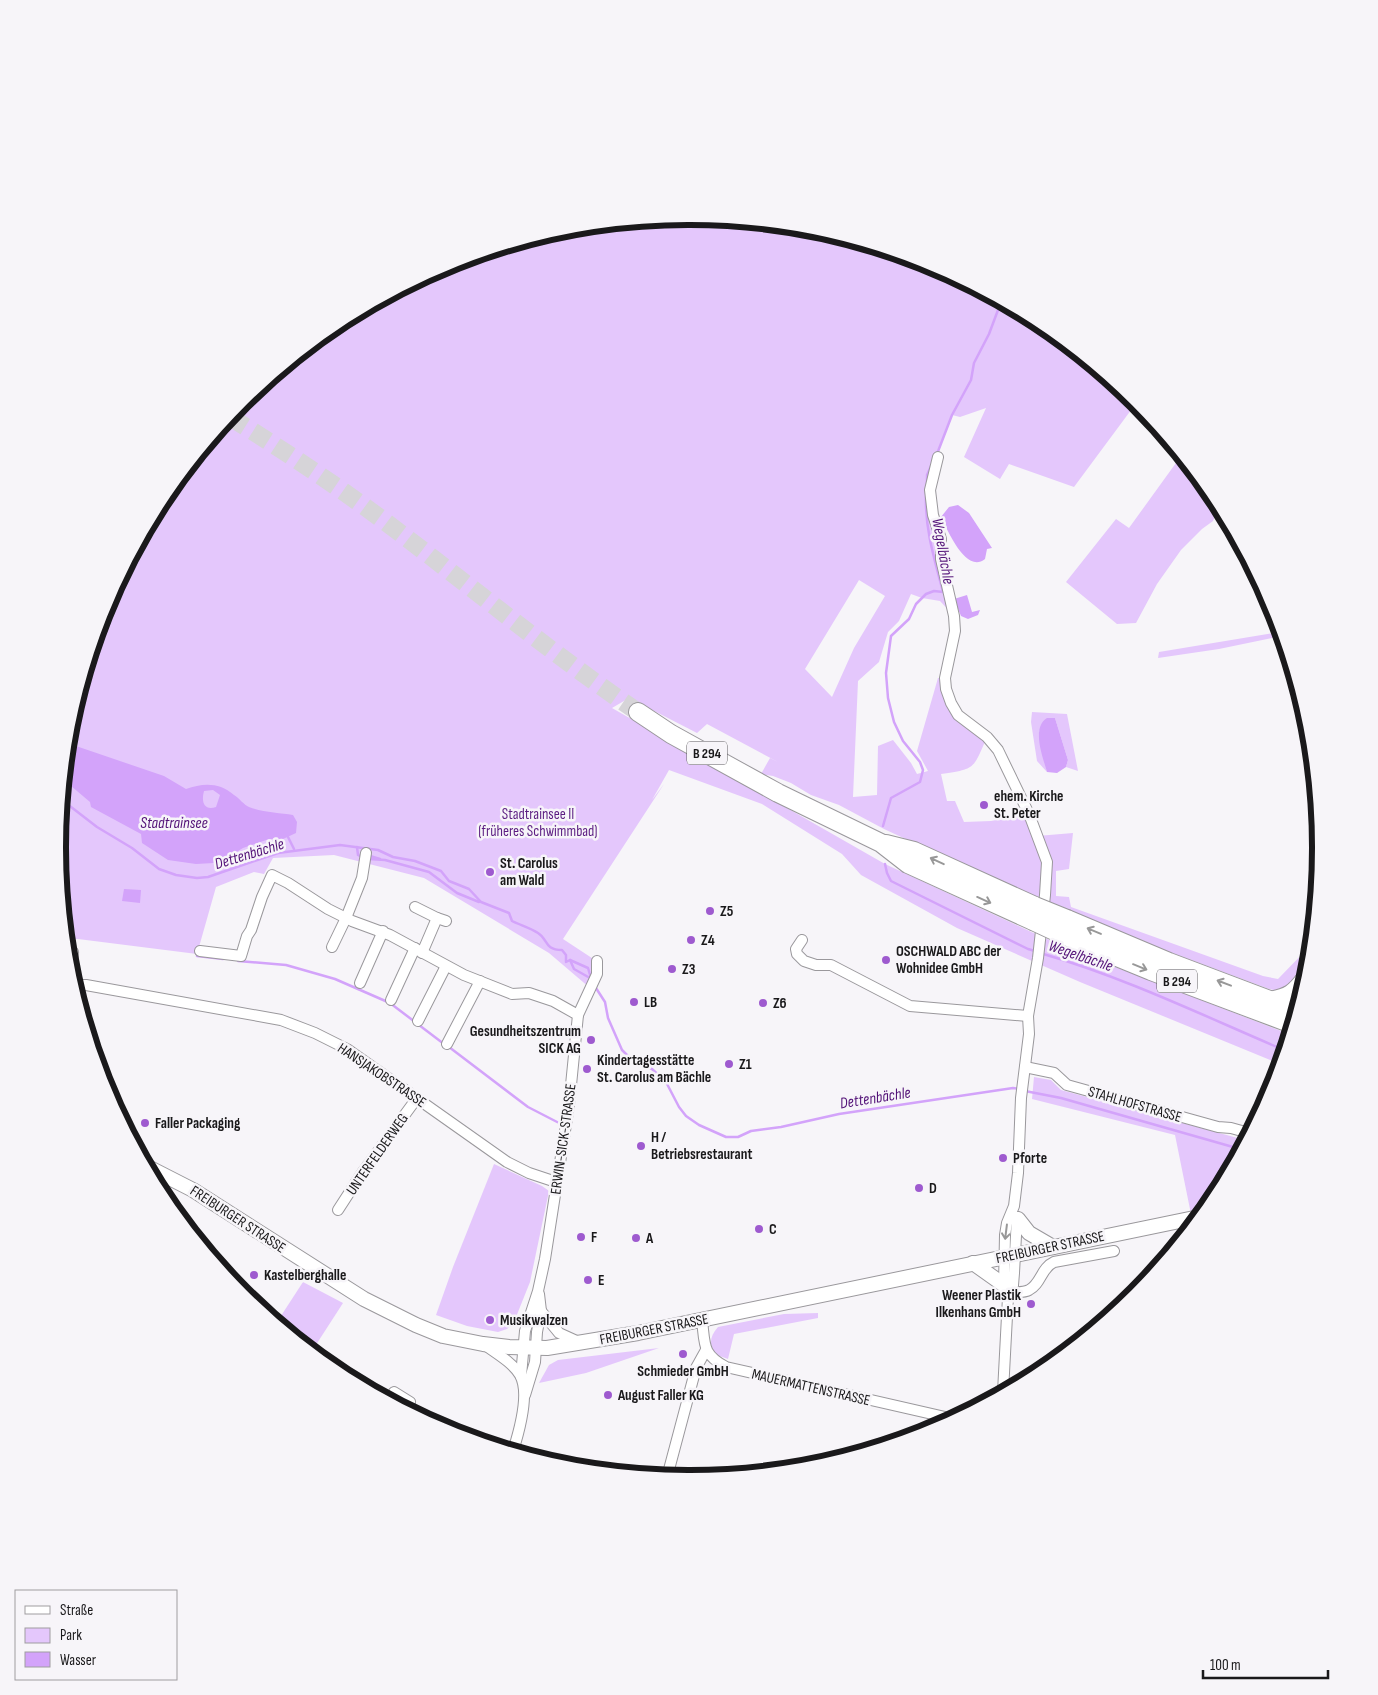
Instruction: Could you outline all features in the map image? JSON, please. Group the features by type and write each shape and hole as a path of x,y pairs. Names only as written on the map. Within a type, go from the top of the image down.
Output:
{"highway":[{"name":"B 294","path":"638,712 671,734 778,792 881,843 908,864 1065,927 1151,971 1287,1022"},
{"name":"B 294","path":"1065,927 1120,942 1291,1008"},
{"path":"1270,1001 1282,999 1295,993"}],"street":[{"path":"938,457 930,484 931,503 941,539 941,559 954,616 955,631 945,678 946,689 958,715 987,737 998,750 1029,814 1047,862 1038,958 1028,1016 1029,1034 1020,1098 1016,1214 1006,1289 1003,1385"},
{"path":"332,947 362,878 366,853"},
{"path":"200,952 242,956 247,936 272,874 288,882 328,909 346,918 383,931 446,966 512,994 529,993 553,1001 578,1014"},
{"path":"391,1000 418,950 441,919 415,907"},
{"path":"360,983 383,931"},
{"path":"802,940 796,949 797,954 804,961 816,965 831,965 910,1006 1028,1016"},
{"name":"ERWIN-SICK-STRASSE","path":"529,1348 530,1314 538,1291 564,1135 578,1014 597,974 597,961"},
{"path":"418,1021 446,966"},
{"path":"447,1044 480,981"},
{"name":"HANSJAKOBSTRASSE","path":"82,985 281,1020 315,1034 347,1049 507,1162 556,1182"},
{"name":"STAHLHOFSTRASSE","path":"1025,1067 1054,1073 1067,1085 1218,1127 1243,1131"},
{"name":"UNTERFELDERWEG","path":"338,1210 401,1118 417,1098"},
{"name":"FREIBURGER STRASSE","path":"158,1172 193,1190 340,1284 386,1311 443,1336 483,1344 529,1348 582,1343 702,1320 1189,1219"},
{"path":"1016,1214 1029,1233 1053,1246"},
{"path":"973,1263 1006,1289 1029,1290 1036,1284 1047,1265 1054,1262 1114,1251"},
{"name":"ERWIN-SICK-STRASSE","path":"529,1348 541,1311 538,1291"},
{"path":"541,1311 559,1333 582,1343"},
{"path":"669,1470 696,1368 706,1350 702,1320"},
{"path":"483,1344 510,1363 521,1376"},
{"path":"515,1445 523,1412 524,1398 521,1376 529,1348"},
{"path":"524,1398 535,1362 529,1348"},
{"name":"MAUERMATTENSTRASSE","path":"706,1350 710,1358 726,1367 942,1416"},
{"path":"394,1392 402,1400"}],"green space":[{"name":"Stadtrainsee II (früheres Schwimmbad)","path":"689,225 730,226 810,237 850,246 927,272 1000,308 1035,330 1100,379 1131,410 1074,487 1009,464 1000,479 964,457 986,408 960,417 952,415 937,453 930,484 954,616 940,601 911,594 899,621 888,632 879,662 858,681 853,797 877,795 878,746 893,740 917,774 928,771 917,751 938,678 945,678 951,703 987,737 979,756 972,766 961,771 941,774 947,801 955,801 964,822 991,821 1029,814 1037,836 1073,833 1069,869 1056,871 1056,896 1069,897 1071,907 1263,976 1278,979 1302,954 1293,1000 1279,991 1269,989 1070,915 884,829 839,805 811,795 791,783 773,776 761,774 770,758 778,762 707,724 697,733 629,698 612,708 885,864 1040,936 1284,1032 1274,1061 1080,982 957,928 861,875 842,854 762,804 669,770 652,800 664,784 563,939 601,964 590,988 549,953 424,878 334,855 273,858 264,874 254,872 216,887 197,954 75,939 74,944 66,848 72,766 87,686 99,647 130,572 171,502 195,468 221,437 278,379 310,353 378,308 451,272 528,246 568,237 648,226","holes":["859,580 885,596 854,648 832,697 805,669"]},
{"path":"1177,461 1215,515 1213,521 1181,550 1157,584 1136,623 1117,624 1066,582 1116,519 1129,528"},
{"path":"1274,633 1275,637 1219,649 1158,658 1159,652"},
{"path":"1032,712 1067,714 1078,771 1066,767 1068,760 1055,718 1039,731 1047,772 1037,761 1031,722"},
{"path":"1034,1077 1051,1080 1061,1090 1239,1138 1191,1215 1175,1135 1032,1099"},
{"path":"494,1164 549,1191 530,1282 512,1325 498,1332 467,1326 436,1315"},
{"path":"303,1282 343,1303 315,1346 280,1318"},
{"path":"818,1313 818,1318 734,1334 728,1359 714,1354 712,1350 711,1340 713,1333 718,1327 784,1314"},
{"path":"659,1348 586,1373 539,1383 549,1365 558,1360"}],"water":[{"path":"958,505 969,513 992,548 987,549 985,559 978,562 971,561 958,549 941,517 949,507"},
{"path":"967,595 972,612 980,610 978,615 968,619 961,616 954,599"},
{"path":"1047,718 1055,718 1068,760 1066,767 1057,773 1047,772 1041,751 1040,729 1042,723"},
{"name":"Stadtrainsee","path":"75,746 164,776 186,789 205,785 217,786 228,791 245,805 254,809 293,815 297,822 296,833 283,839 269,839 243,848 218,863 196,864 168,860 142,843 141,834 91,807 90,802 70,785","holes":["213,790 220,795 216,807 209,808 204,805 204,791"]},
{"path":"124,889 141,890 140,903 122,901"}],"waterway":[{"name":"Wegelbächle","path":"937,454 952,415 971,380 974,363 989,334 999,307"},
{"name":"Wegelbächle","path":"927,484 927,475 931,466"},
{"name":"Wegelbächle","path":"883,826 891,798 920,782 923,770 920,762 903,741 894,722 888,698 886,673 891,636 909,619 916,604 926,594 934,591 943,592 929,533 926,497"},
{"name":"Dettenbächle","path":"68,805 97,827 132,848 159,869 176,875 197,878 208,877 278,853 340,845 378,850 393,857 415,861 441,871 449,881 469,889 481,902 509,913 512,921 541,935 552,948 562,950 566,955 566,962 570,960 588,968 591,978"},
{"path":"288,837 294,849"},
{"path":"357,847 358,855 360,856"},
{"path":"370,856 380,859"},
{"name":"Dettenbächle","path":"369,859 385,860 429,872 457,893 479,902"},
{"name":"Wegelbächle","path":"885,864 891,881 1035,951"},
{"name":"Wegelbächle","path":"1040,953 1133,985 1279,1048"},
{"path":"197,956 223,959"},
{"name":"Dettenbächle","path":"570,960 574,969 590,978"},
{"path":"238,961 286,965 335,979 390,1003 444,1044"},
{"name":"Dettenbächle","path":"594,985 605,1002 608,1018 622,1050 633,1061 652,1069 666,1082 686,1116 699,1125 726,1137 738,1137 751,1131 781,1127 839,1114 1013,1088 1019,1089"},
{"path":"449,1047 528,1107 561,1124"},
{"name":"Dettenbächle","path":"1025,1091 1061,1098 1234,1147"}],"tunnel":[{"path":"236,421 365,507 550,649 638,712"}],"place":[{"name":"ehem. Kirche St. Peter","path":"984,805"},
{"name":"St. Carolus am Wald","path":"490,872"},
{"name":"Z5","path":"710,911"},
{"name":"Z4","path":"691,940"},
{"name":"OSCHWALD ABC der Wohnidee GmbH","path":"886,960"},
{"name":"Z3","path":"672,969"},
{"name":"LB","path":"634,1002"},
{"name":"Z6","path":"763,1003"},
{"name":"Gesundheitszentrum SICK AG","path":"591,1040"},
{"name":"Z1","path":"729,1064"},
{"name":"Kindertagesstätte St. Carolus am Bächle","path":"587,1069"},
{"name":"Faller Packaging","path":"145,1123"},
{"name":"H / Betriebsrestaurant","path":"641,1146"},
{"name":"Pforte","path":"1003,1158"},
{"name":"D","path":"919,1188"},
{"name":"C","path":"759,1229"},
{"name":"F","path":"581,1237"},
{"name":"A","path":"636,1238"},
{"name":"Kastelberghalle","path":"254,1275"},
{"name":"E","path":"588,1280"},
{"name":"Weener Plastik Ilkenhans GmbH","path":"1031,1304"},
{"name":"Musikwalzen","path":"490,1320"},
{"name":"Schmieder GmbH","path":"683,1354"},
{"name":"August Faller KG","path":"608,1395"}]}
